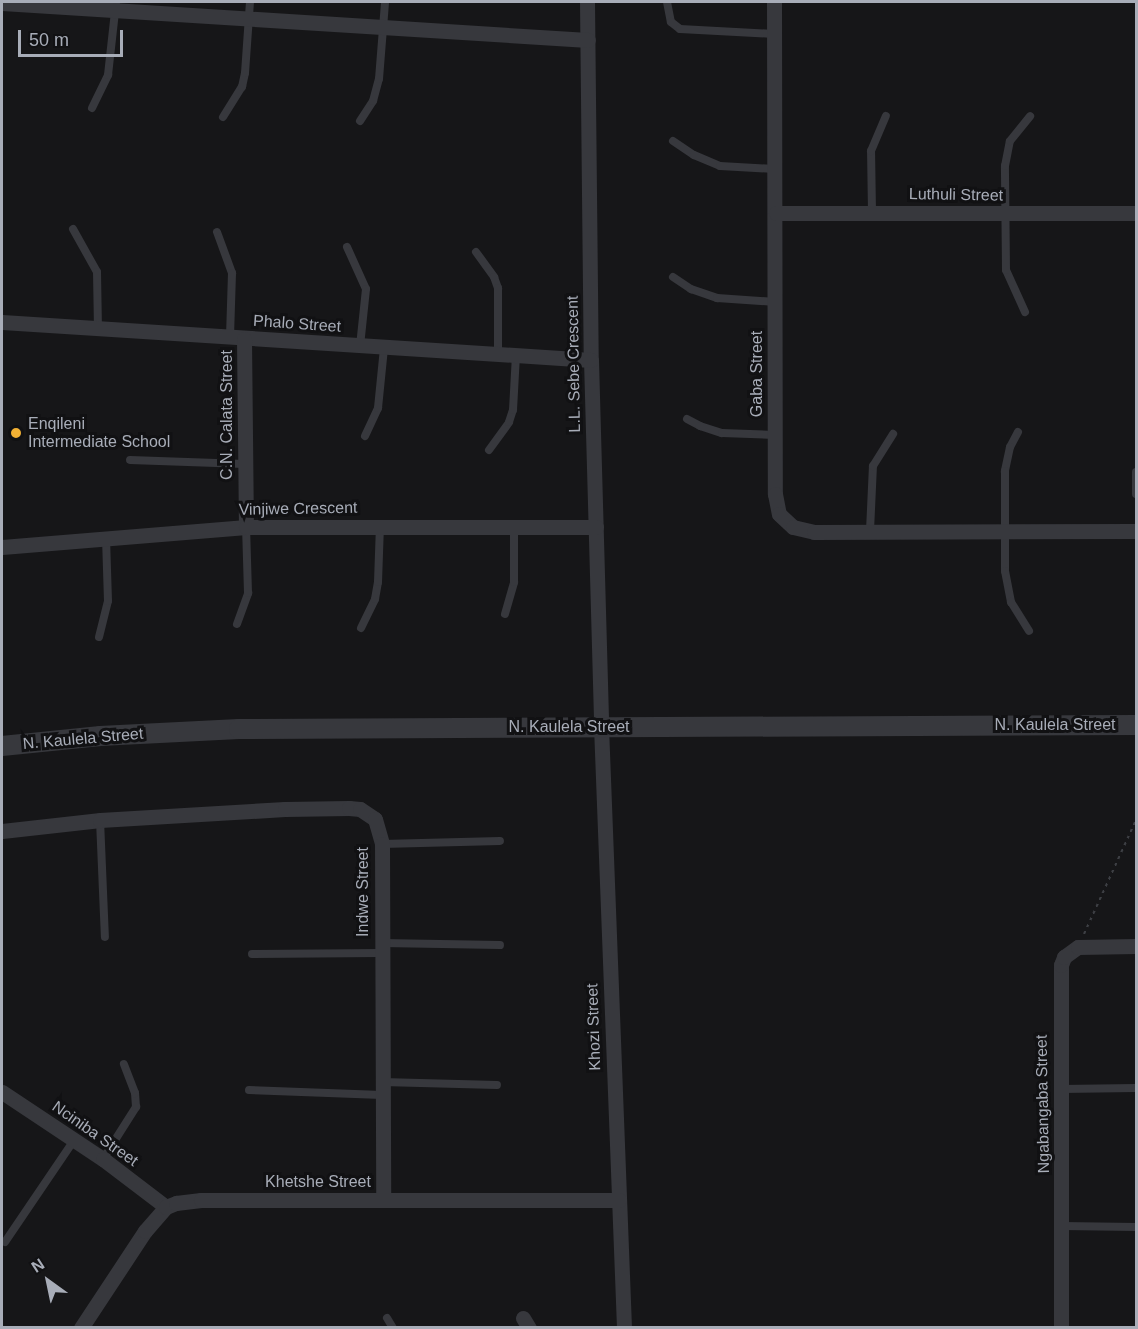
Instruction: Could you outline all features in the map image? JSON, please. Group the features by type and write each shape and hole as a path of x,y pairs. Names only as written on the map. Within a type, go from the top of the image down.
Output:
{"street":[{"name":"L.L. Sebe Crescent","path":"587,2 591,360 601,726"},
{"name":"Gaba Street","path":"774,2 775,495 779,514 785,522 814,532 1005,529 1137,531"},
{"path":"2,3 116,6 249,20 588,40"},
{"name":"Luthuli Street","path":"776,213 1137,213"},
{"name":"Phalo Street","path":"2,322 237,339 591,360"},
{"name":"C.N. Calata Street","path":"237,339 245,464 246,527"},
{"name":"Vinjiwe Crescent","path":"2,546 106,536 246,527 596,527"},
{"name":"N. Kaulela Street","path":"2,746 100,736 239,729 1137,725"},
{"name":"Khozi Street","path":"601,726 624,1328"},
{"name":"Indwe Street","path":"2,831 100,820 349,808 360,809 375,819 382,844 383,1199"},
{"path":"1078,947 1137,946"},
{"name":"Ngabangaba Street","path":"1061,1328 1061,965 1064,957 1078,947"},
{"name":"Nciniba Street","path":"2,1092 104,1159 166,1207"},
{"name":"Khetshe Street","path":"166,1207 201,1200 619,1200"},
{"path":"81,1328 145,1231 166,1207"}],"lane":[{"path":"223,117 242,87 250,2"},
{"path":"360,121 377,91 385,2"},
{"path":"666,2 671,22 680,29 774,34"},
{"path":"92,108 108,75 116,6"},
{"path":"872,213 871,151 886,116"},
{"path":"1025,312 1006,270 1006,152 1010,141 1030,116"},
{"path":"673,141 694,155 720,166 775,169"},
{"path":"73,229 97,272 98,329"},
{"path":"217,232 232,273 237,339"},
{"path":"347,247 366,289 360,346"},
{"path":"476,252 494,277 498,288 498,353"},
{"path":"673,277 691,289 717,298 776,302"},
{"path":"365,436 378,408 384,348"},
{"path":"489,450 509,422 513,410 516,354"},
{"path":"687,418 700,426 722,432 775,435"},
{"path":"1018,432 1010,447 1005,471 1007,588 1018,616 1029,631"},
{"path":"870,531 873,466 892,434"},
{"path":"130,460 245,464"},
{"path":"1137,472 1137,494"},
{"path":"361,628 375,599 378,582 380,526"},
{"path":"505,614 514,582 514,526"},
{"path":"237,624 248,593 246,527"},
{"path":"99,637 108,601 106,536"},
{"path":"100,820 105,937"},
{"path":"382,844 500,841"},
{"path":"252,954 500,945"},
{"path":"104,1159 136,1107 135,1093 124,1064"},
{"path":"249,1090 497,1085"},
{"path":"1061,1089 1137,1088"},
{"path":"5,1242 74,1140"},
{"path":"1062,1226 1137,1227"},
{"path":"387,1318 393,1328"}],"path":[{"path":"1078,947 1137,820"}],"place":[{"name":"Enqileni Intermediate School","path":"16,433"}]}
